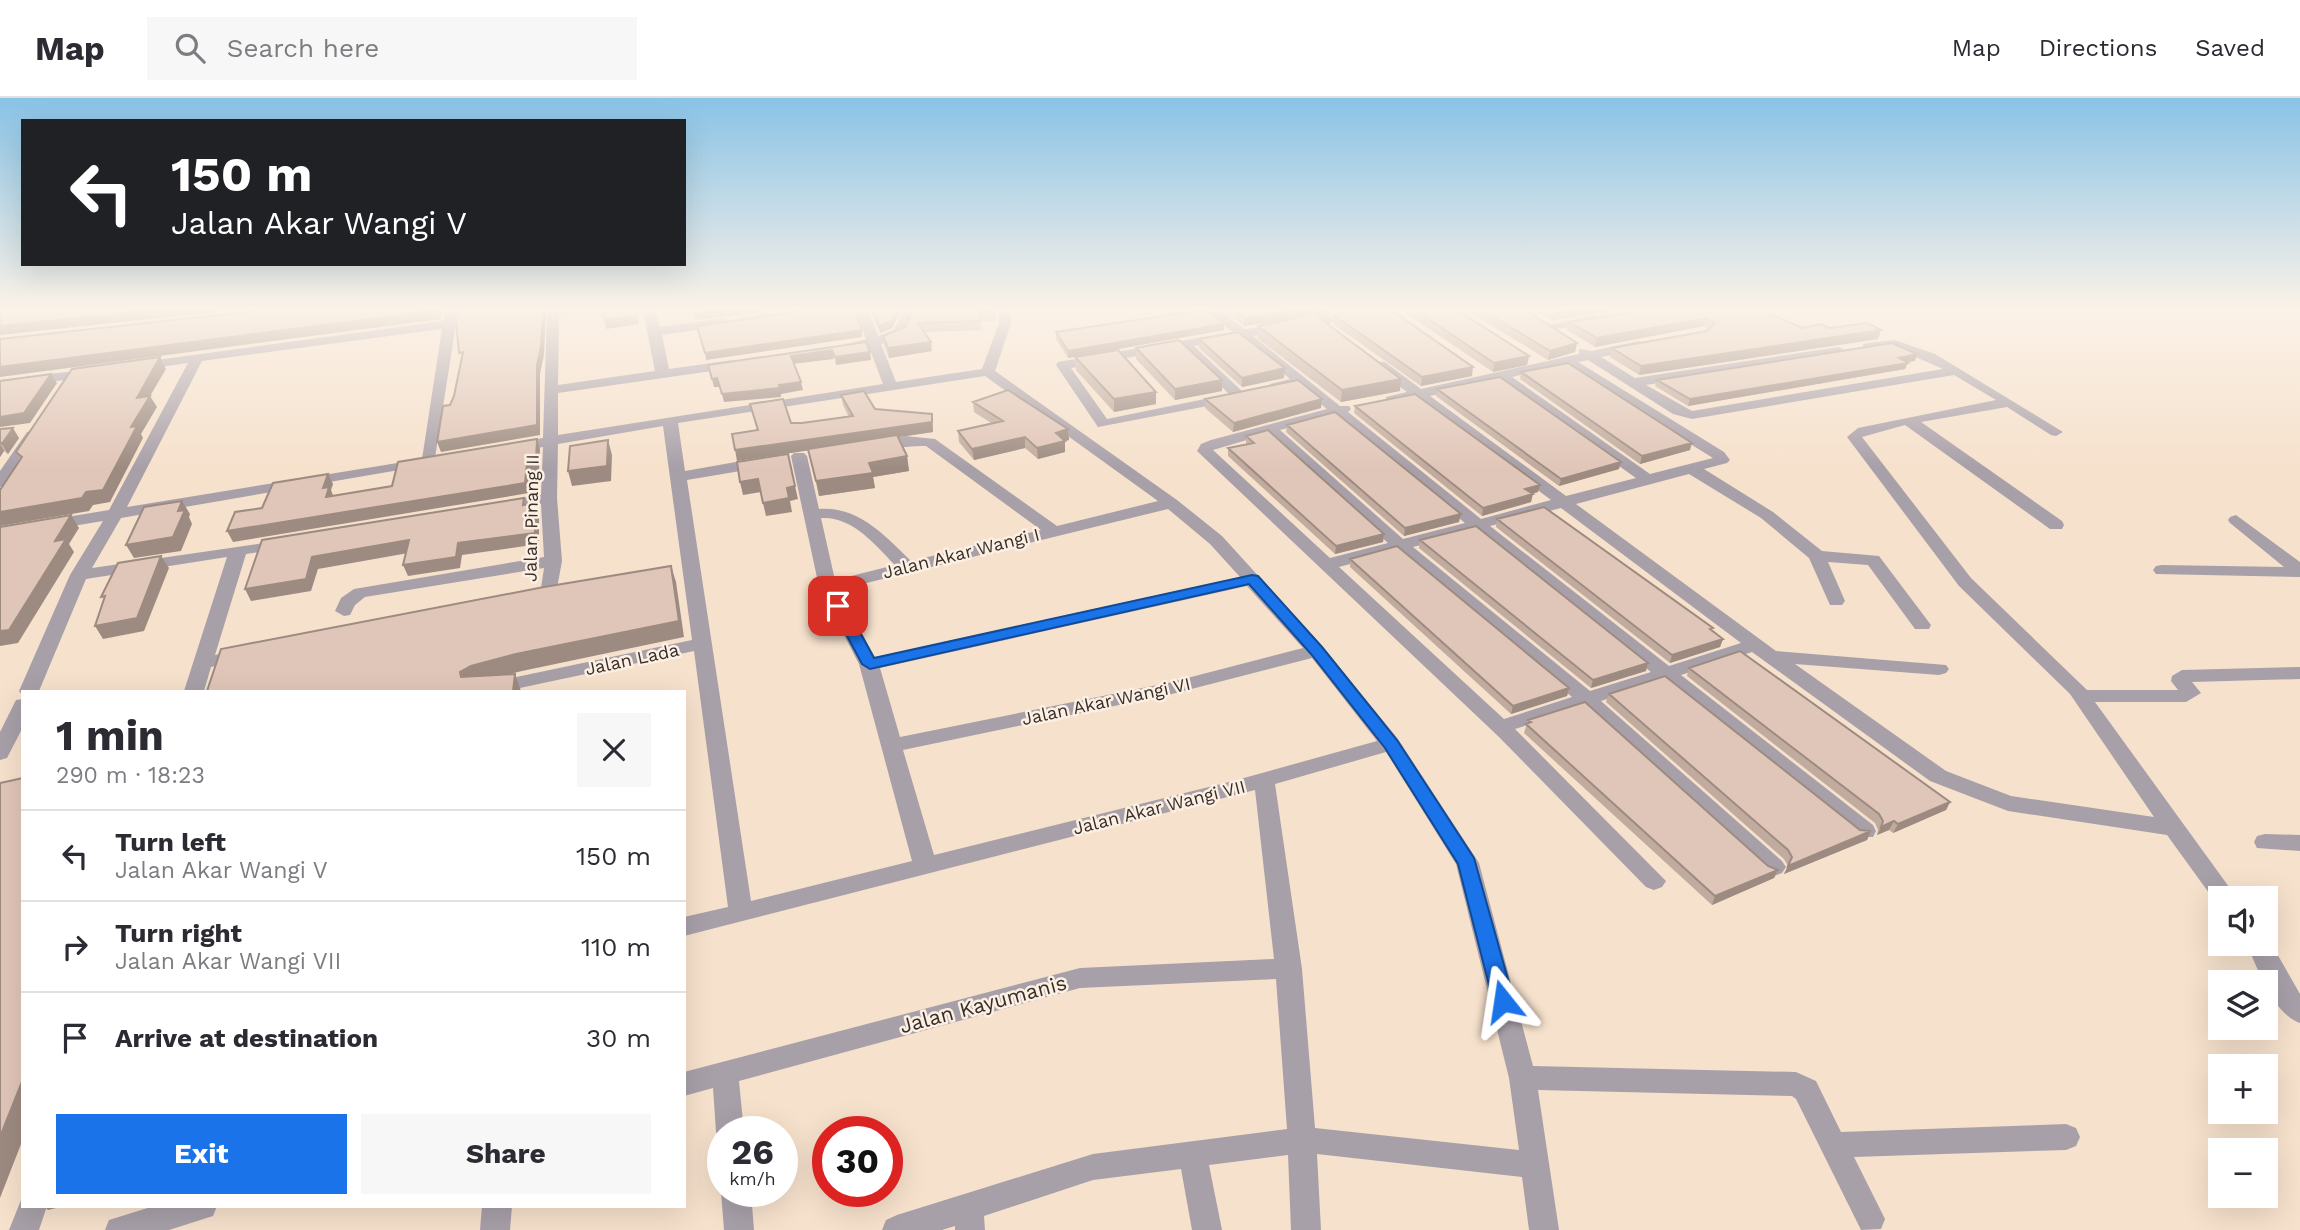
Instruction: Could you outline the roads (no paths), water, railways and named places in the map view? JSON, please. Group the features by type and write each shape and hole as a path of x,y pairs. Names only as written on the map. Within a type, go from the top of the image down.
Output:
{"street":[{"path":"0,384 169,363"},
{"path":"29,690 79,575 123,513 195,363"},
{"path":"0,533 436,460 446,363"},
{"name":"Jalan Pinang II","path":"549,595 553,561 549,498 551,363"},
{"path":"661,363 663,375"},
{"path":"550,390 742,363"},
{"path":"882,363 891,387"},
{"path":"988,372 991,363"},
{"path":"1091,363 1063,365 1103,424 1301,381"},
{"path":"1209,363 1251,393"},
{"path":"1279,363 1478,525 1865,831"},
{"path":"1377,363 1764,651 1954,785 2008,803 2173,828"},
{"path":"1467,363 1495,377 1647,479"},
{"path":"1538,363 1546,368"},
{"path":"1329,564 1563,500 1694,470 1722,460 1718,455 1569,363 1337,410 1216,443 1206,447 1205,451 1329,564 1500,727 1654,881"},
{"path":"1600,363 1678,411 1692,415 1954,371"},
{"path":"1632,383 1763,363"},
{"path":"1936,363 2056,432"},
{"path":"497,450 670,420 988,372 1171,503 1216,540 1316,651 1391,744 1467,863 1523,1078 1544,1230"},
{"path":"57,397 71,376"},
{"path":"1156,392 1172,409"},
{"path":"2006,403 1908,420 1858,432 1854,437 1965,582 2082,696 2216,886"},
{"path":"670,420 694,571 741,913"},
{"path":"1908,420 2056,525"},
{"path":"2,476 39,423 12,431"},
{"path":"1269,428 1401,546 1584,698 1774,867"},
{"path":"852,448 905,440 930,442 1053,531"},
{"path":"678,477 806,455 811,514 828,587 870,664 925,866"},
{"path":"1694,470 1767,514 1817,555 1836,601"},
{"path":"481,509 549,498"},
{"name":"Jalan Akar Wangi I","path":"828,587 1171,503"},
{"path":"811,514 837,512 858,521 906,566"},
{"path":"2236,520 2300,571"},
{"path":"79,575 306,539"},
{"path":"194,690 238,551"},
{"path":"1817,555 1874,561 1922,625"},
{"path":"344,611 347,602 360,593 553,561"},
{"path":"2162,570 2300,571"},
{"path":"667,575 694,571"},
{"path":"870,664 1252,579"},
{"name":"Jalan Lada","path":"488,690 529,686 704,643"},
{"name":"Jalan Akar Wangi VI","path":"894,745 1172,688 1316,651"},
{"path":"1500,727 1667,673 1764,651 1939,669"},
{"path":"202,663 255,653"},
{"path":"2082,696 2186,696 2191,693 2180,677 2300,674"},
{"path":"0,752 21,709"},
{"name":"Jalan Akar Wangi VII","path":"686,927 1264,780 1391,744"},
{"path":"1264,780 1289,969 1304,1140 1306,1230"},
{"path":"2265,842 2300,843"},
{"path":"2265,956 2284,993 2300,1012"},
{"name":"Jalan Kayumanis","path":"686,1083 1080,978 1175,971 1289,969"},
{"path":"725,1073 729,1116"},
{"path":"1523,1078 1784,1082 1806,1090 1836,1145 1870,1219"},
{"path":"1836,1145 2066,1137"},
{"path":"897,1230 970,1219 1093,1167 1304,1140 1533,1165"},
{"path":"1193,1154 1208,1230"},
{"path":"737,1207 739,1230"},
{"path":"24,1230 31,1208"},
{"path":"120,1230 195,1208"},
{"path":"495,1230 497,1208"}]}
